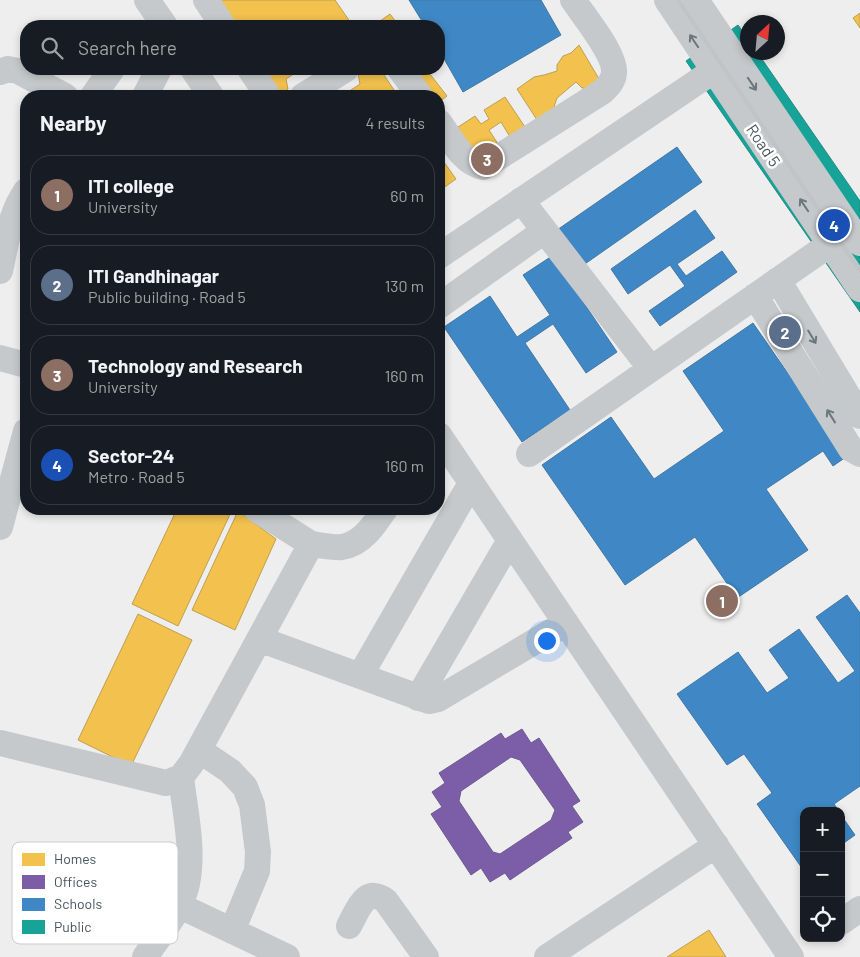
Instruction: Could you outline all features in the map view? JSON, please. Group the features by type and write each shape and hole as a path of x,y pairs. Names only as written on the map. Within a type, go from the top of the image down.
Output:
{"street":[{"path":"206,0 219,20"},
{"path":"445,130 466,159 474,165 483,167 602,92 611,83 614,73 612,58 573,0"},
{"name":"Road 5","path":"667,0 725,64 860,243"},
{"name":"Road 5","path":"696,0 725,64 830,244 860,289"},
{"path":"445,252 725,64"},
{"path":"0,72 8,69 20,72"},
{"path":"25,75 53,90"},
{"path":"97,90 108,75"},
{"path":"149,90 156,75"},
{"path":"197,75 207,90"},
{"path":"254,75 264,90"},
{"path":"313,90 336,75"},
{"path":"404,75 416,90"},
{"path":"0,271 12,221 20,199"},
{"path":"521,200 651,369"},
{"path":"445,302 544,231"},
{"path":"529,454 830,244"},
{"path":"778,280 860,416"},
{"path":"755,296 852,450 860,454"},
{"path":"0,358 20,363"},
{"path":"445,444 791,957"},
{"path":"2,514 20,452"},
{"path":"360,676 471,483"},
{"path":"265,515 311,544 343,547 360,539 374,526 381,515"},
{"path":"418,698 510,540"},
{"path":"0,743 166,783 181,777 199,750 311,544"},
{"path":"259,639 429,701 438,699 566,623"},
{"path":"199,750 230,771 245,787 252,805 258,852 258,871 232,930"},
{"path":"181,777 190,858 186,885 178,905 287,957"},
{"path":"547,957 716,846"},
{"path":"349,926 364,900 372,895 380,896 386,901 426,957"},
{"path":"845,919 860,909"},
{"path":"145,957 154,944"}],"building: Homes":[{"path":"201,0 335,0 349,20 215,20"},
{"path":"860,13 860,28 853,18"},
{"path":"390,14 394,20 382,20"},
{"path":"579,45 602,84 592,89 582,88 576,82 557,98 554,107 539,123 517,89 534,77 557,71 557,65 563,56 571,53"},
{"path":"255,75 292,75 286,79 288,89 272,90"},
{"path":"358,75 384,75 394,90 351,90 360,84"},
{"path":"411,75 431,75 442,90 405,90 400,83"},
{"path":"505,97 525,127 510,137 501,122 489,130 502,150 479,165 455,129 475,116 481,124 489,119 484,110"},
{"path":"445,163 456,179 445,187"},
{"path":"174,515 230,515 178,626 132,604"},
{"path":"236,515 243,515 276,539 235,630 192,610"},
{"path":"138,614 192,640 131,766 78,740"},
{"path":"709,930 726,957 667,957"}],"building: Offices":[{"path":"522,729 531,743 539,738 580,801 572,806 583,822 568,832 572,838 510,880 505,873 490,882 481,868 471,875 431,814 442,807 432,792 445,783 439,773 501,733 505,739","holes":["511,757 520,760 555,810 551,820 500,854 493,852 459,801 461,791"]}],"building: Schools":[{"path":"409,0 541,0 561,35 463,92 445,60 445,20 421,20"},
{"path":"677,147 702,182 582,266 557,230"},
{"path":"695,210 715,238 677,264 686,276 722,251 737,272 660,326 649,311 685,286 670,265 628,294 611,269"},
{"path":"552,256 617,352 586,373 553,324 525,343 570,410 522,442 445,326 490,296 517,337 550,315 523,275"},
{"path":"753,323 846,457 833,466 823,451 766,489 808,550 737,598 695,537 625,585 542,465 611,417 654,479 724,431 683,371"},
{"path":"847,595 860,613 860,786 834,804 836,807 800,807 800,865 757,804 772,793 744,754 727,765 677,694 738,652 767,693 789,678 769,650 799,629 838,683 855,671 816,617"},
{"path":"845,821 855,835 845,842"}],"building: Public":[{"path":"738,25 740,28 740,60 763,60 860,201 860,312 686,61"}],"railway":[{"path":"678,0 860,271"}],"place":[{"name":"Technology and Research","path":"487,159"},
{"name":"Sector-24","path":"834,225"},
{"name":"ITI Gandhinagar","path":"785,332"},
{"name":"ITI college","path":"722,601"}]}
